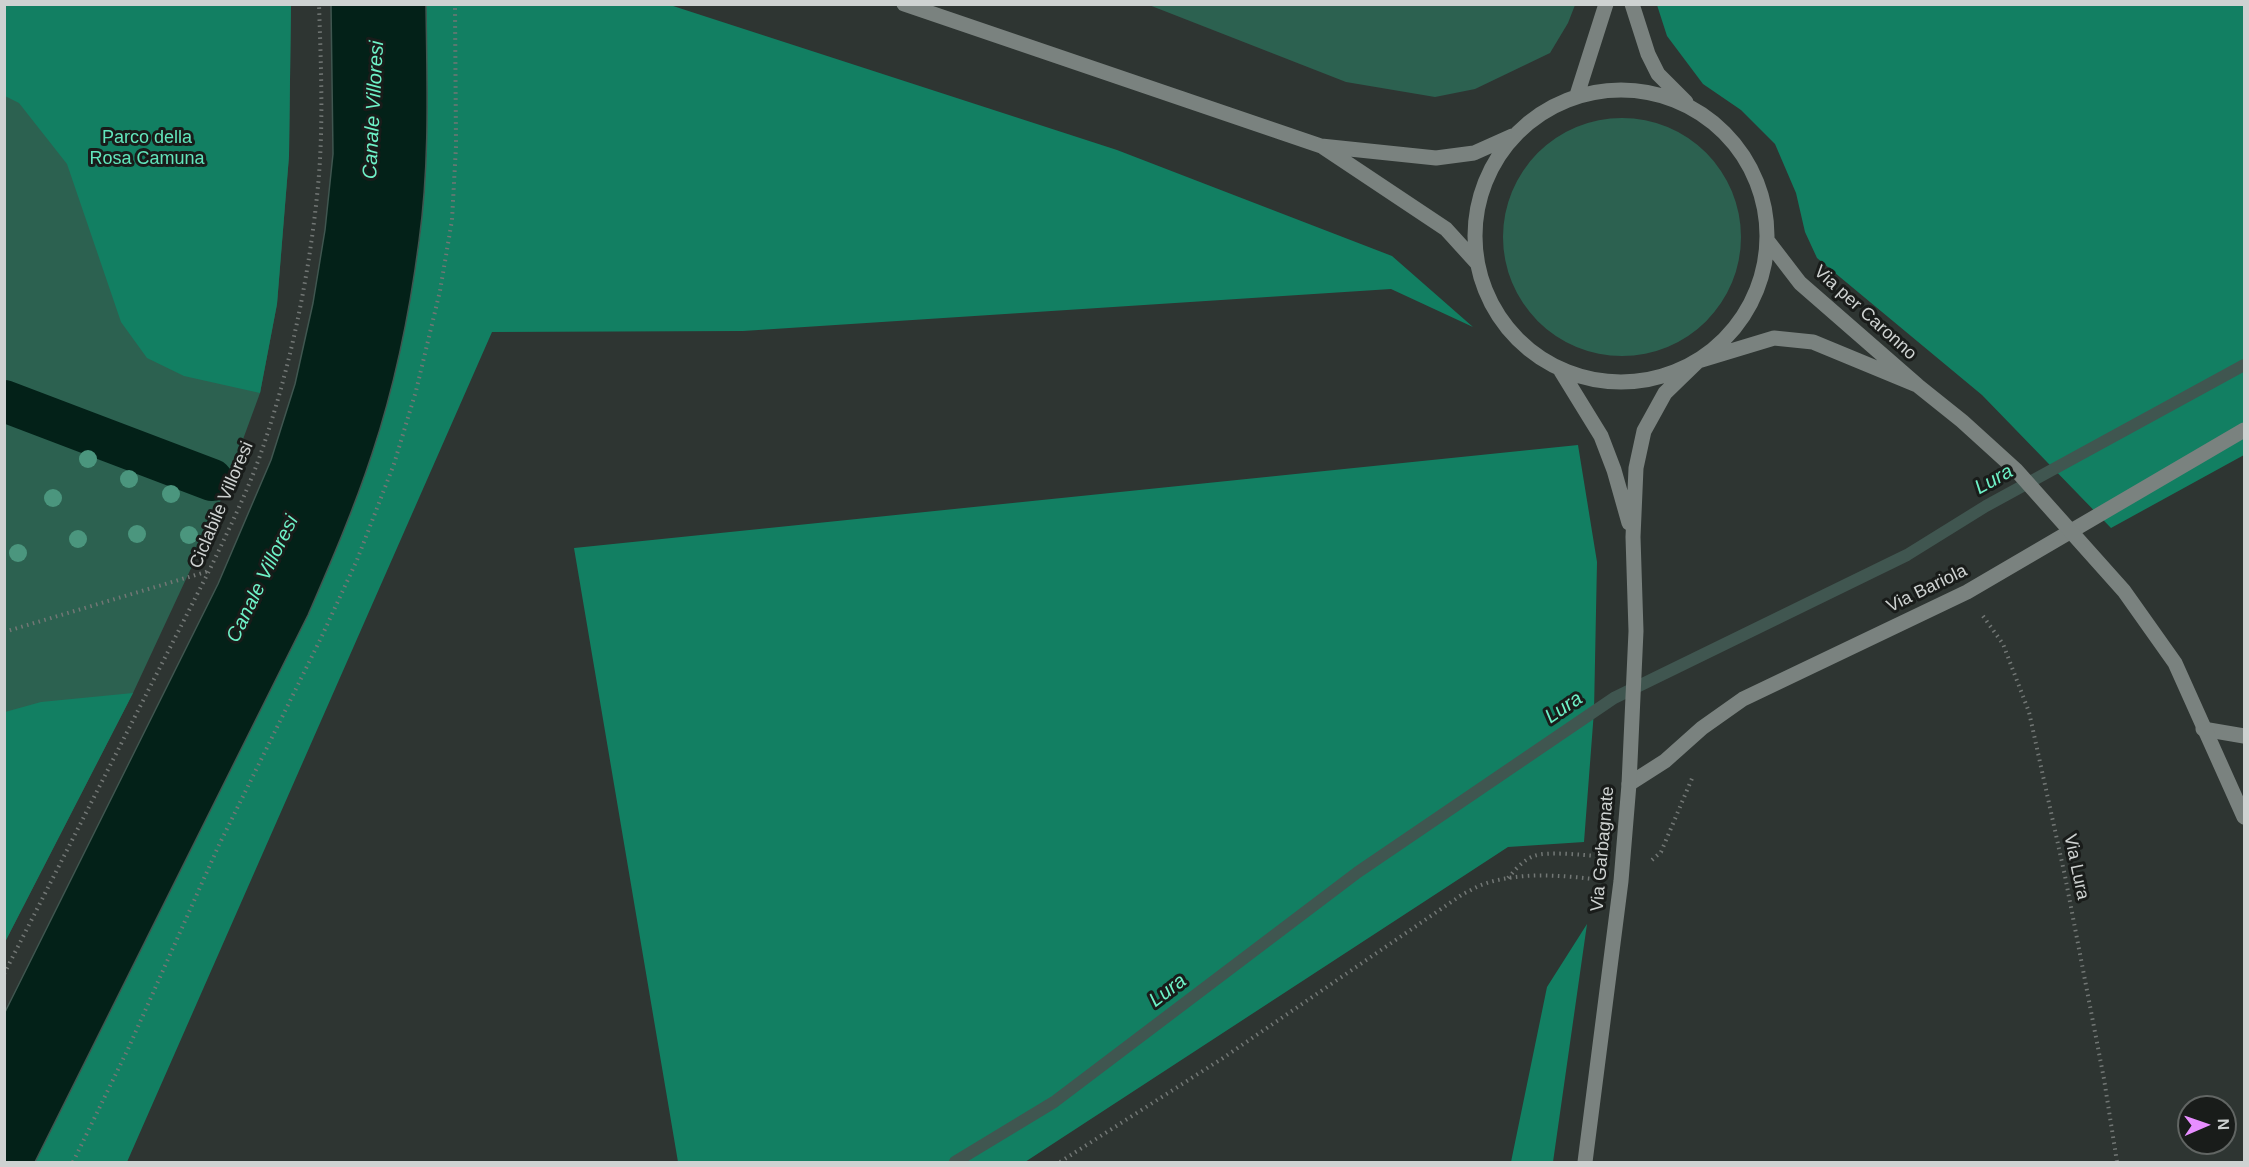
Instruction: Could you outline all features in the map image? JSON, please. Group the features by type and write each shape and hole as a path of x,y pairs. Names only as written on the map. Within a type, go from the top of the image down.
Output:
{"main road":[{"path":"904,4 1321,146 1436,158 1474,153 1512,136 1542,111 1577,95 1615,88 1653,92 1688,105"},
{"path":"1577,95 1606,4"},
{"path":"1512,136 1487,174 1475,217 1476,262 1492,307 1521,345 1561,371 1595,381 1631,383 1666,376 1698,361 1727,338 1748,309 1762,276 1767,240 1763,199 1748,161 1722,129 1688,105 1658,74 1648,54 1632,4"},
{"path":"1321,146 1446,229 1476,262"},
{"name":"Via per Caronno","path":"1767,240 1800,283 2016,470 2085,547 2124,591 2175,663 2204,729"},
{"name":"Via per Caronno","path":"1698,361 1774,338 1813,342 1917,385"},
{"name":"Via Garbagnate","path":"1586,1162 1621,881 1629,784 1636,631 1633,537 1636,468 1644,430 1665,393 1698,361"},
{"name":"Via Garbagnate","path":"1561,371 1601,436 1614,470 1633,537"},
{"name":"Via Bariola","path":"1629,784 1665,761 1702,728 1743,699 1967,592 2244,430"},
{"path":"2204,729 2244,736"},
{"path":"2204,729 2244,817"}],"path":[{"name":"Ciclabile Villoresi","path":"4,974 209,571 261,452 280,395 308,267 318,195 322,117 319,4"},
{"path":"73,1162 128,1049 218,847 357,560 394,464 416,391 440,291 452,220 456,146 455,4"},
{"path":"4,632 209,571"},
{"name":"Via Lura","path":"1967,592 2003,644 2029,712 2065,876 2104,1079 2117,1162"},
{"path":"1060,1162 1222,1058 1463,894 1485,883 1535,876 1567,876 1621,881"}],"green space":[{"path":"5,4 291,5 289,156 277,304 260,393 184,376 147,358 121,322 67,164 19,103 5,96"},
{"name":"Parco della Rosa Camuna","path":"5,5 291,5 289,156 277,304 260,393 213,521 133,693 5,942"},
{"path":"426,5 670,5 1117,150 1392,256 1473,327 1391,289 743,331 492,332 127,1162 35,1162 308,615 350,515 372,454 400,349 419,241 426,153"},
{"path":"1149,5 1575,5 1568,23 1550,53 1475,89 1435,97 1346,82"},
{"path":"1657,5 2244,5 2244,455 2111,528 1982,395 1817,258 1805,232 1796,193 1775,144 1741,110 1703,84 1667,36"},
{"path":"1610,118 1634,118 1657,123 1678,132 1698,145 1714,161 1727,181 1736,202 1741,237 1739,260 1732,283 1714,313 1698,329 1678,342 1657,351 1634,356 1610,356 1587,351 1566,342 1546,329 1530,313 1517,293 1508,272 1503,249 1503,225 1508,202 1517,181 1530,161 1546,145 1566,132 1587,123"},
{"path":"1578,445 1597,562 1594,711 1584,842 1508,847 1025,1162 678,1162 574,548"},
{"path":"133,693 5,942 5,712 41,702"},
{"path":"1587,924 1553,1162 1511,1162 1547,987"}],"water":[{"name":"Canale Villoresi","path":"331,5 426,5 425,182 406,321 387,403 358,495 308,615 35,1162 5,1162 5,1012 218,584 271,460 295,384 313,303 325,230 333,154"}],"waterway":[{"name":"Lura","path":"955,1162 1054,1102 1358,872 1614,698 1907,555 1986,506 2244,365"},
{"path":"4,401 212,480"}]}
